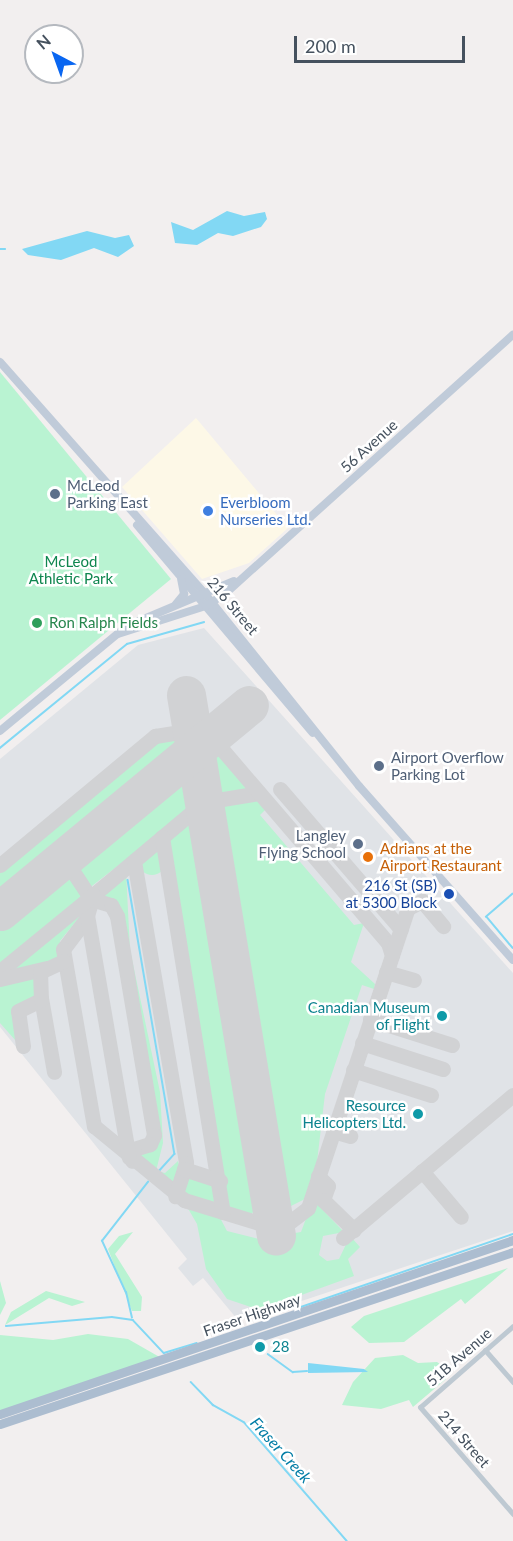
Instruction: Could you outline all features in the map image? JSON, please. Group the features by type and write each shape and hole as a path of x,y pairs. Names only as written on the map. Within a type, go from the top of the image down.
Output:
{"main road":[{"name":"56 Avenue","path":"118,634 206,600 242,577 513,335"},
{"name":"216 Street","path":"0,362 206,600 332,752 513,960"},
{"name":"216 Street","path":"106,484 176,571 206,600"},
{"path":"169,609 184,594 176,571"},
{"name":"56 Avenue","path":"0,731 118,634 169,609 206,600"},
{"name":"Fraser Highway","path":"0,1414 513,1240"},
{"name":"Fraser Highway","path":"0,1424 513,1252"}],"street":[{"name":"51B Avenue","path":"420,1407 513,1326"},
{"path":"485,1350 513,1382"},
{"name":"214 Street","path":"420,1407 513,1514"}],"shaded area":[{"name":"Everbloom Nurseries Ltd.","path":"196,418 288,528 249,563 202,579 122,487"},
{"path":"204,628 513,973 513,1231 247,1319 242,1314 237,1319 203,1278 193,1286 178,1268 187,1259 0,1027 0,759 138,645"}],"green space":[{"name":"McLeod Athletic Park","path":"0,372 171,579 0,720"},
{"path":"159,737 183,737 185,745 0,898 0,869"},
{"path":"214,748 251,791 212,797 205,753"},
{"path":"189,768 195,806 88,889 74,862"},
{"path":"256,797 266,809 260,815 354,925 364,923 351,962 375,984 374,989 362,985 325,1094 317,1162 305,1199 287,1208 280,1203 214,804"},
{"path":"196,814 261,1205 249,1216 226,1206 165,839"},
{"path":"152,849 161,853 165,862 161,871 152,875 143,871 139,862 143,853"},
{"path":"67,871 82,893 82,914 60,941 61,961 0,976 0,924"},
{"path":"126,871 130,950 160,1092 163,1143 156,1171 165,1173 178,1161 180,1169 170,1187 135,1156 156,1137 118,913 112,903 96,896"},
{"path":"33,973 37,1000 13,1010 16,1041 0,1023 0,982"},
{"path":"189,1176 215,1184 218,1208 181,1196 180,1187"},
{"path":"313,1200 344,1232 323,1236 319,1255 327,1261 339,1259 350,1236 360,1247 348,1259 354,1276 260,1310 227,1299 206,1269 197,1224 186,1205 218,1214 227,1231 259,1239 301,1232"},
{"path":"133,1232 115,1254 142,1297 141,1311 132,1311 108,1249 119,1236"},
{"path":"508,1268 465,1304 461,1299 404,1342 369,1343 351,1327 364,1316"},
{"path":"0,1281 6,1303 0,1315"},
{"path":"46,1291 85,1302 72,1306 49,1298 5,1325 11,1312"},
{"path":"88,1334 128,1339 163,1359 0,1414 0,1335 53,1340"},
{"path":"403,1355 418,1363 437,1362 446,1368 446,1379 413,1407 409,1400 381,1409 342,1405 353,1382 375,1358"}],"water":[{"path":"227,211 244,216 265,212 267,219 261,227 233,236 218,233 197,245 175,243 171,222 193,230"},
{"path":"87,231 115,238 129,235 134,246 118,257 94,248 61,260 28,255 22,249"},
{"path":"308,1363 364,1369 368,1372 308,1373"}],"waterway":[{"path":"0,249 5,249"},
{"path":"0,748 127,644 204,622"},
{"path":"128,880 175,1154 159,1172"},
{"path":"513,894 487,917 513,948"},
{"path":"132,1318 126,1293 102,1241 148,1182"},
{"path":"301,1307 513,1234"},
{"name":"Fraser Creek","path":"6,1326 112,1317 133,1320 164,1353 196,1343"},
{"path":"268,1354 293,1372 307,1371"},
{"name":"Fraser Creek","path":"191,1382 213,1405 244,1422 347,1541"}],"taxiway":[{"path":"0,865 155,736 192,730 214,740 388,943 392,955"},
{"path":"280,789 401,929"},
{"path":"259,793 204,802 93,895 86,919 63,949 94,1126 184,1200 259,1223 269,1219 272,1211"},
{"path":"162,837 223,1212"},
{"path":"64,858 91,899 111,905 117,916 154,1135 150,1144 134,1149 132,1161"},
{"path":"134,861 186,1163 175,1196"},
{"path":"0,971 93,895"},
{"path":"272,1211 287,1224 308,1208 408,908 422,901 443,926"},
{"path":"87,915 129,1157"},
{"path":"23,1046 18,1011 41,1000 40,972 64,961"},
{"path":"0,979 47,968"},
{"path":"386,972 414,980"},
{"path":"41,998 54,1072"},
{"path":"370,1019 452,1045"},
{"path":"362,1043 443,1069"},
{"path":"353,1070 431,1095"},
{"path":"343,1238 513,1095"},
{"path":"333,1131 350,1136"},
{"path":"184,1169 220,1181"},
{"path":"422,1171 461,1217"},
{"path":"318,1176 328,1186 323,1200 354,1230"}],"runway":[{"path":"186,695 276,1236"},
{"path":"0,911 249,705"}],"place":[{"name":"McLeod Parking East","path":"55,494"},
{"name":"Everbloom Nurseries Ltd.","path":"208,511"},
{"name":"Ron Ralph Fields","path":"37,623"},
{"name":"Airport Overflow Parking Lot","path":"379,766"},
{"name":"Langley Flying School","path":"358,844"},
{"name":"Adrians at the Airport Restaurant","path":"368,857"},
{"name":"216 St (SB) at 5300 Block","path":"449,894"},
{"name":"Canadian Museum of Flight","path":"442,1016"},
{"name":"Resource Helicopters Ltd.","path":"418,1114"},
{"name":"28","path":"260,1347"}]}
